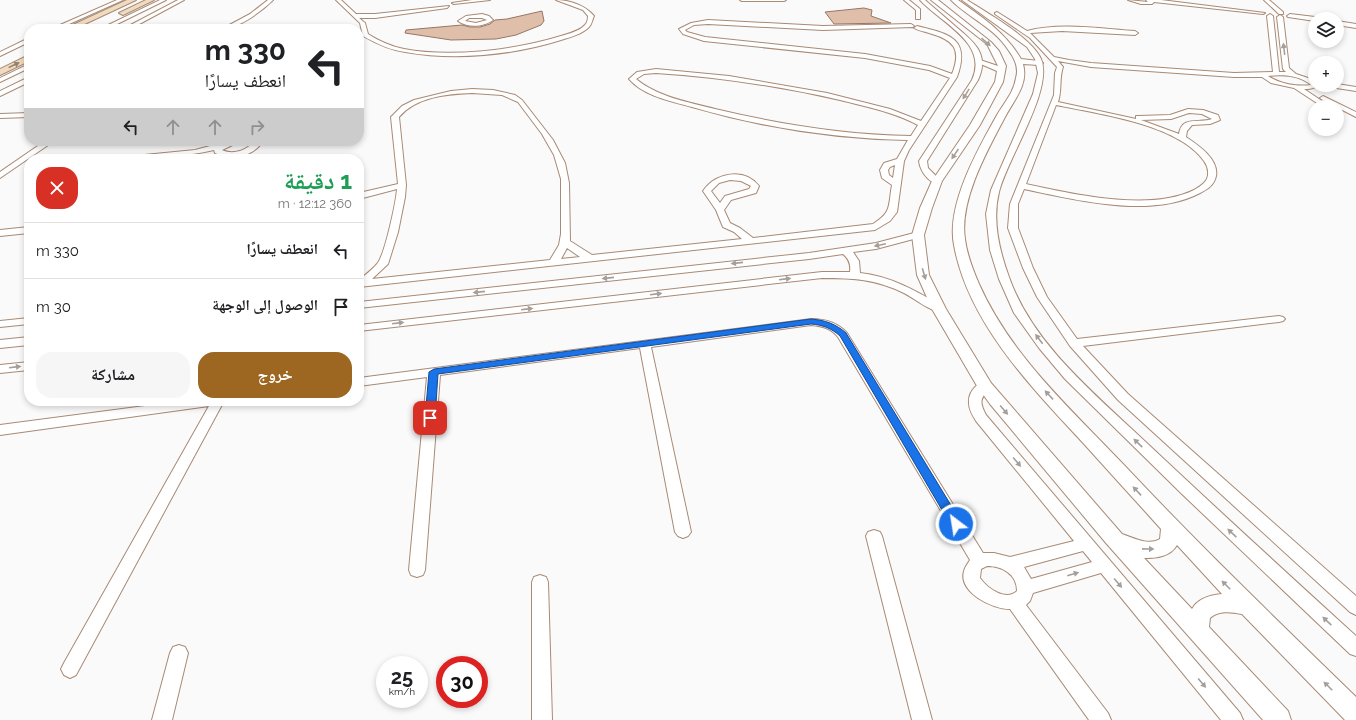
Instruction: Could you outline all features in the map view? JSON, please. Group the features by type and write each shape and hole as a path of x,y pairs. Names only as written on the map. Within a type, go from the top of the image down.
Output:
{"main road":[{"path":"74,24 133,0"},
{"path":"107,24 151,0"},
{"path":"0,60 24,49"},
{"path":"0,72 24,60"}],"street":[{"path":"73,24 121,0"},
{"path":"108,24 164,0"},
{"path":"136,24 182,0"},
{"path":"235,24 252,15 271,0"},
{"path":"338,0 358,18 362,24"},
{"path":"358,18 432,8 454,7 470,2 488,0"},
{"path":"364,27 365,35 369,38 393,48 421,52 455,54 491,53 526,48 554,41 575,33 588,24 591,16 586,9 558,0"},
{"path":"742,0 784,0"},
{"path":"364,284 875,227 887,219 892,212 900,161 905,150 956,73 960,52 958,45 930,25 918,10 906,0"},
{"path":"922,0 930,25"},
{"path":"934,0 989,43 1000,58 1002,70 999,82 978,119 937,181 926,208 918,235 923,275 939,310 985,386 1113,537 1279,720"},
{"path":"954,0 997,33 1010,47 1019,61 1021,70 1020,79 1010,103 999,122 969,185 958,230 961,249 967,270 977,293 994,324 1033,378 1171,528 1356,714"},
{"path":"964,0 1010,31 1049,62 1058,73 1057,95 1014,204 1013,228 1028,268 1042,297 1074,343 1122,397 1356,607"},
{"path":"977,0 1028,32 1041,44 1049,62"},
{"path":"1130,0 1136,3 1148,1 1308,18"},
{"path":"1264,1 1276,74"},
{"path":"1264,1 1280,15 1286,69 1295,76"},
{"path":"454,7 485,17 471,17 462,20 454,7"},
{"path":"1010,21 1046,29 1135,33"},
{"path":"937,181 924,169 923,161 975,80 980,62 972,43 930,25 823,28 708,22 693,24 682,29 685,33 709,40 865,56 956,73"},
{"path":"1344,24 1356,26"},
{"path":"917,28 930,25"},
{"path":"917,28 930,25"},
{"path":"917,28 930,25"},
{"path":"1028,32 1046,29"},
{"path":"0,54 24,42"},
{"path":"1019,61 1068,62 1084,65 1234,75 1276,74 1295,76 1308,81"},
{"path":"980,62 1002,70"},
{"path":"1049,62 1242,78 1296,87 1307,87 1334,104 1356,115"},
{"path":"1049,62 1041,73 1036,94 999,180 992,202 991,225 995,250 1004,279 1014,301 1032,331 1069,376 1192,496 1356,648"},
{"path":"0,80 24,68"},
{"path":"913,138 880,138 754,121 674,100 647,88 632,79 635,75 644,72 656,71 738,78 815,92 900,113 929,114"},
{"path":"652,79 677,72"},
{"path":"1266,75 1264,77 1273,82"},
{"path":"0,94 24,82"},
{"path":"1296,87 1317,100"},
{"path":"1344,87 1356,88"},
{"path":"364,281 383,264 394,232 401,197 402,186 395,117 400,110 418,100 451,92 479,91 508,96 520,101 548,137 565,178 566,243 559,256 553,263"},
{"path":"1021,186 1088,199 1114,202 1139,202 1181,198 1206,186 1212,178 1213,170 1209,161 1202,152 1159,128 1120,116 1054,103"},
{"path":"1120,116 1160,118 1171,117 1188,111 1203,112 1215,117 1216,120 1213,122 1192,123 1186,125 1183,128 1182,140"},
{"path":"900,113 922,124"},
{"path":"0,116 24,115"},
{"path":"1344,115 1356,120"},
{"path":"978,119 988,117 999,122"},
{"path":"978,119 983,124 999,122"},
{"path":"880,138 899,145 905,150"},
{"path":"35,154 44,146"},
{"path":"196,152 220,146"},
{"path":"221,153 218,149 222,146"},
{"path":"175,154 196,152 234,154 251,150 255,146"},
{"path":"896,184 885,176 884,170 887,166 900,161"},
{"path":"0,176 24,163"},
{"path":"7,171 24,167"},
{"path":"719,245 726,225 720,210 707,191 710,184 718,180 730,178 742,178 751,181 755,186 753,191 728,198 720,210"},
{"path":"364,195 402,186"},
{"path":"372,194 401,197"},
{"path":"726,225 737,230 751,241"},
{"path":"0,233 24,231"},
{"path":"364,304 845,251 876,246 918,235"},
{"path":"566,243 591,259"},
{"path":"845,251 855,262 856,266 854,275"},
{"path":"383,264 403,279"},
{"path":"364,327 822,275 854,275 887,282 913,294 939,310"},
{"path":"1074,343 1279,319"},
{"path":"0,324 24,322"},
{"path":"364,381 811,322 834,326 843,335 979,561"},
{"path":"0,344 24,342"},
{"path":"645,344 683,532"},
{"path":"0,369 24,367"},
{"path":"417,570 434,372"},
{"path":"985,386 980,389 974,400 977,412 1008,452 1233,720"},
{"path":"0,430 179,406"},
{"path":"70,669 213,406"},
{"path":"1113,537 1132,547 1151,550 1160,549 1166,546 1170,541 1171,528"},
{"path":"874,536 922,720"},
{"path":"1009,564 1086,544"},
{"path":"993,559 1009,564 1018,571 1024,579 1026,588 1020,599 1014,602 1005,603 997,601 980,592 972,578 974,565 979,561 993,559"},
{"path":"1026,588 1103,566"},
{"path":"540,582 542,720"},
{"path":"1014,602 1101,720"},
{"path":"1198,631 1200,615 1210,606 1227,602 1248,606"},
{"path":"162,720 179,654"}],"building":[{"path":"864,8 872,10 871,16 891,23 834,24 825,12"},
{"path":"542,11 544,21 541,25 516,35 496,39 451,40 405,33 406,30 462,25 480,27 490,24 495,20 507,19"}],"route":[{"path":"430,418 434,372 819,322 834,326 843,335 956,524"}]}
